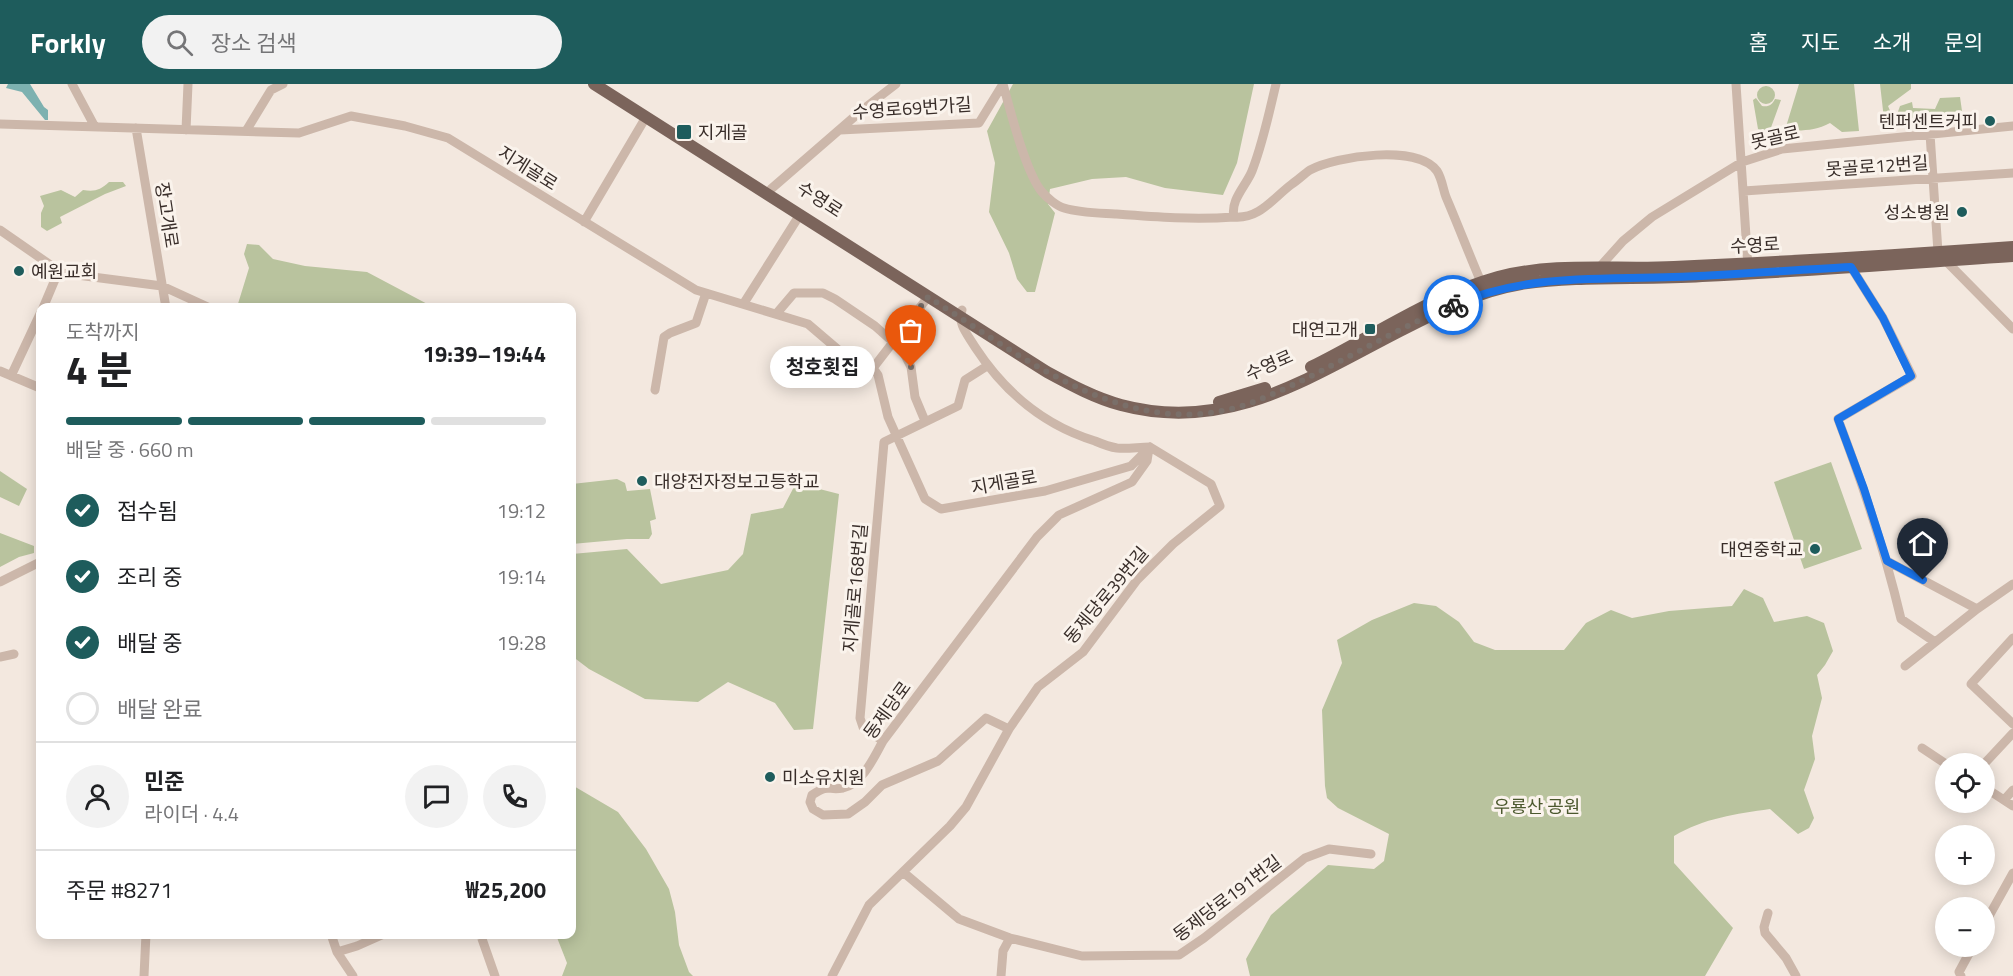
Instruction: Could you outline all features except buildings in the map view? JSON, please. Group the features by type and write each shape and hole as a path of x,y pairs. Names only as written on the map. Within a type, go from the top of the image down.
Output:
{"main road":[{"name":"수영로","path":"594,84 928,297 1091,386 1142,402 1201,405 1243,396 1267,387 1361,340 1416,309 1481,282 1526,272 1568,268 1851,267 2013,247"},
{"name":"수영로","path":"608,84 1047,372 1104,399 1140,409 1162,412 1216,411 1254,402 1426,317 1485,292 1520,284 1584,279 1658,278 1748,268 1941,256 2013,256"}],"street":[{"path":"72,84 95,127"},
{"path":"186,130 188,84"},
{"path":"246,131 271,90 283,84"},
{"path":"771,189 896,84"},
{"path":"1003,84 1035,182 1044,194 1062,208 1154,217 1202,219 1251,216 1263,209 1310,170 1336,161 1365,156 1395,155 1426,162 1440,176 1444,192 1481,282"},
{"name":"수영로69번가길","path":"840,130 979,123 1003,84"},
{"path":"1234,217 1233,205 1252,171 1265,133 1276,84"},
{"path":"1736,84 1748,268"},
{"name":"지게골로","path":"0,124 299,133 351,116 405,126 448,138 696,290 808,324 842,352 873,368 878,375 888,417 925,499 942,510 1046,492 1131,466 1150,447"},
{"path":"584,222 646,117"},
{"name":"못골로","path":"1584,279 1599,268 1623,242 1653,217 1742,162 1782,149 2013,126"},
{"name":"장고개로","path":"136,128 165,303"},
{"path":"1930,134 1941,256 2009,319 2013,328"},
{"name":"못골로12번길","path":"1744,191 2013,173"},
{"name":"수영로","path":"744,303 800,216"},
{"path":"0,230 62,273 162,286 194,303"},
{"path":"1851,267 1883,318 1911,376 1838,419 1887,561 1901,619 1935,642"},
{"path":"45,303 59,270"},
{"path":"777,313 794,292 823,293 875,326 903,351 911,367 915,397 925,421"},
{"path":"655,390 664,337 696,323 706,293"},
{"path":"873,368 928,297"},
{"path":"961,314 962,326 987,366 1017,398 1049,422 1076,435 1117,448 1150,447"},
{"path":"11,376 36,323"},
{"path":"896,436 958,406 965,381 987,366"},
{"path":"0,370 36,386"},
{"name":"지게골로168번길","path":"883,741 863,727 860,718 884,442 896,436"},
{"name":"동제당로39번길","path":"1009,729 1038,687 1083,652 1137,580 1173,544 1220,506 1211,484 1150,447"},
{"name":"동제당로","path":"1009,729 986,718 938,761 882,785 865,802 848,814 823,815 813,809 810,802 812,795 823,787 843,788 856,781 869,766 883,741 1037,537 1059,515 1132,482 1147,461 1150,447"},
{"path":"1887,561 1977,609"},
{"path":"0,582 36,564"},
{"path":"1905,666 1977,609 2013,584"},
{"path":"2013,638 1971,684 2013,724"},
{"path":"0,657 14,654"},
{"path":"832,976 870,905 950,826 966,807 1009,729"},
{"path":"1994,753 2013,733"},
{"path":"1922,748 1935,757"},
{"path":"2004,800 2013,790"},
{"path":"1995,794 2013,806"},
{"name":"동제당로191번길","path":"903,872 959,919 1010,938 1082,956 1179,955 1305,858 1329,849 1371,854"},
{"path":"1995,905 2013,873"},
{"path":"1768,913 1764,933 1786,958 1796,976"},
{"path":"1001,976 1003,951 1010,938"},
{"path":"144,976 146,939"},
{"path":"333,939 337,952 353,976"},
{"path":"337,952 373,939"},
{"path":"482,939 495,976"},
{"path":"1960,974 1968,957"}],"green space":[{"path":"1013,84 1254,84 1237,163 1223,195 1165,188 1126,177 1092,179 1050,189 1048,204 1055,213 1035,292 1027,292 1017,279 1009,253 989,212 995,163 987,131"},
{"path":"1799,84 1854,84 1859,131 1842,132 1830,123 1808,130 1785,130"},
{"path":"1880,84 1911,84 1911,89 1888,106 1891,113 1889,128 1885,128"},
{"path":"1766,86 1772,89 1775,95 1772,101 1766,104 1760,101 1757,95 1760,89"},
{"path":"1960,97 1963,118 1961,120 1896,128 1895,120 1900,106 1912,102 1913,108 1935,109 1940,98"},
{"path":"1756,98 1762,106 1770,105 1775,99 1781,100 1769,133 1758,129 1753,100"},
{"path":"109,182 123,182 126,186 60,217 62,223 47,231 41,227 41,213 44,206 40,196 61,190 75,197 83,190 97,190"},
{"path":"247,244 259,245 273,259 305,266 367,272 425,303 238,303 249,268 244,254"},
{"path":"1831,462 1862,549 1804,569 1774,482"},
{"path":"0,471 27,489 19,506 0,497"},
{"path":"617,479 625,483 627,491 650,489 656,519 650,521 652,534 649,539 576,544 576,484"},
{"path":"796,483 839,494 813,729 794,730 775,703 728,682 698,702 645,699 589,669 576,659 576,554 627,549 661,584 728,570 743,554 751,514 783,508"},
{"path":"0,533 34,546 34,553 19,557 0,567"},
{"name":"우룡산 공원","path":"1744,589 1763,598 1774,622 1807,616 1824,623 1833,651 1817,675 1822,698 1812,736 1815,759 1804,790 1814,818 1809,828 1798,834 1770,809 1709,821 1674,836 1674,863 1733,928 1705,976 1250,976 1246,959 1271,915 1328,865 1374,869 1384,861 1389,834 1338,808 1327,798 1322,710 1342,663 1337,640 1372,620 1414,603 1436,606 1459,622 1474,642 1495,650 1564,650 1586,623 1611,610 1632,618 1669,611 1732,606"},
{"path":"576,787 618,812 646,849 669,889 675,912 679,945 689,972 693,976 562,976 567,963 558,939 576,939"}],"water":[{"path":"8,84 30,84 48,110 48,120 45,120 22,92 6,88"}],"way so far":[{"path":"911,367 903,351 894,342 928,297 1047,372 1088,393 1119,405 1140,409 1195,413 1216,411 1254,402 1453,305"}],"place":[{"name":"텐퍼센트커피","path":"1990,121"},
{"name":"지게골","path":"684,132"},
{"name":"성소병원","path":"1962,212"},
{"name":"예원교회","path":"19,271"},
{"name":"대연고개","path":"1370,329"},
{"name":"청호횟집","path":"911,367"},
{"name":"대양전자정보고등학교","path":"642,481"},
{"name":"대연중학교","path":"1815,549"},
{"name":"미소유치원","path":"770,777"}],"route":[{"path":"1453,305 1504,287 1545,281 1658,278 1851,267 1883,318 1911,376 1838,419 1887,561 1923,580"}]}
